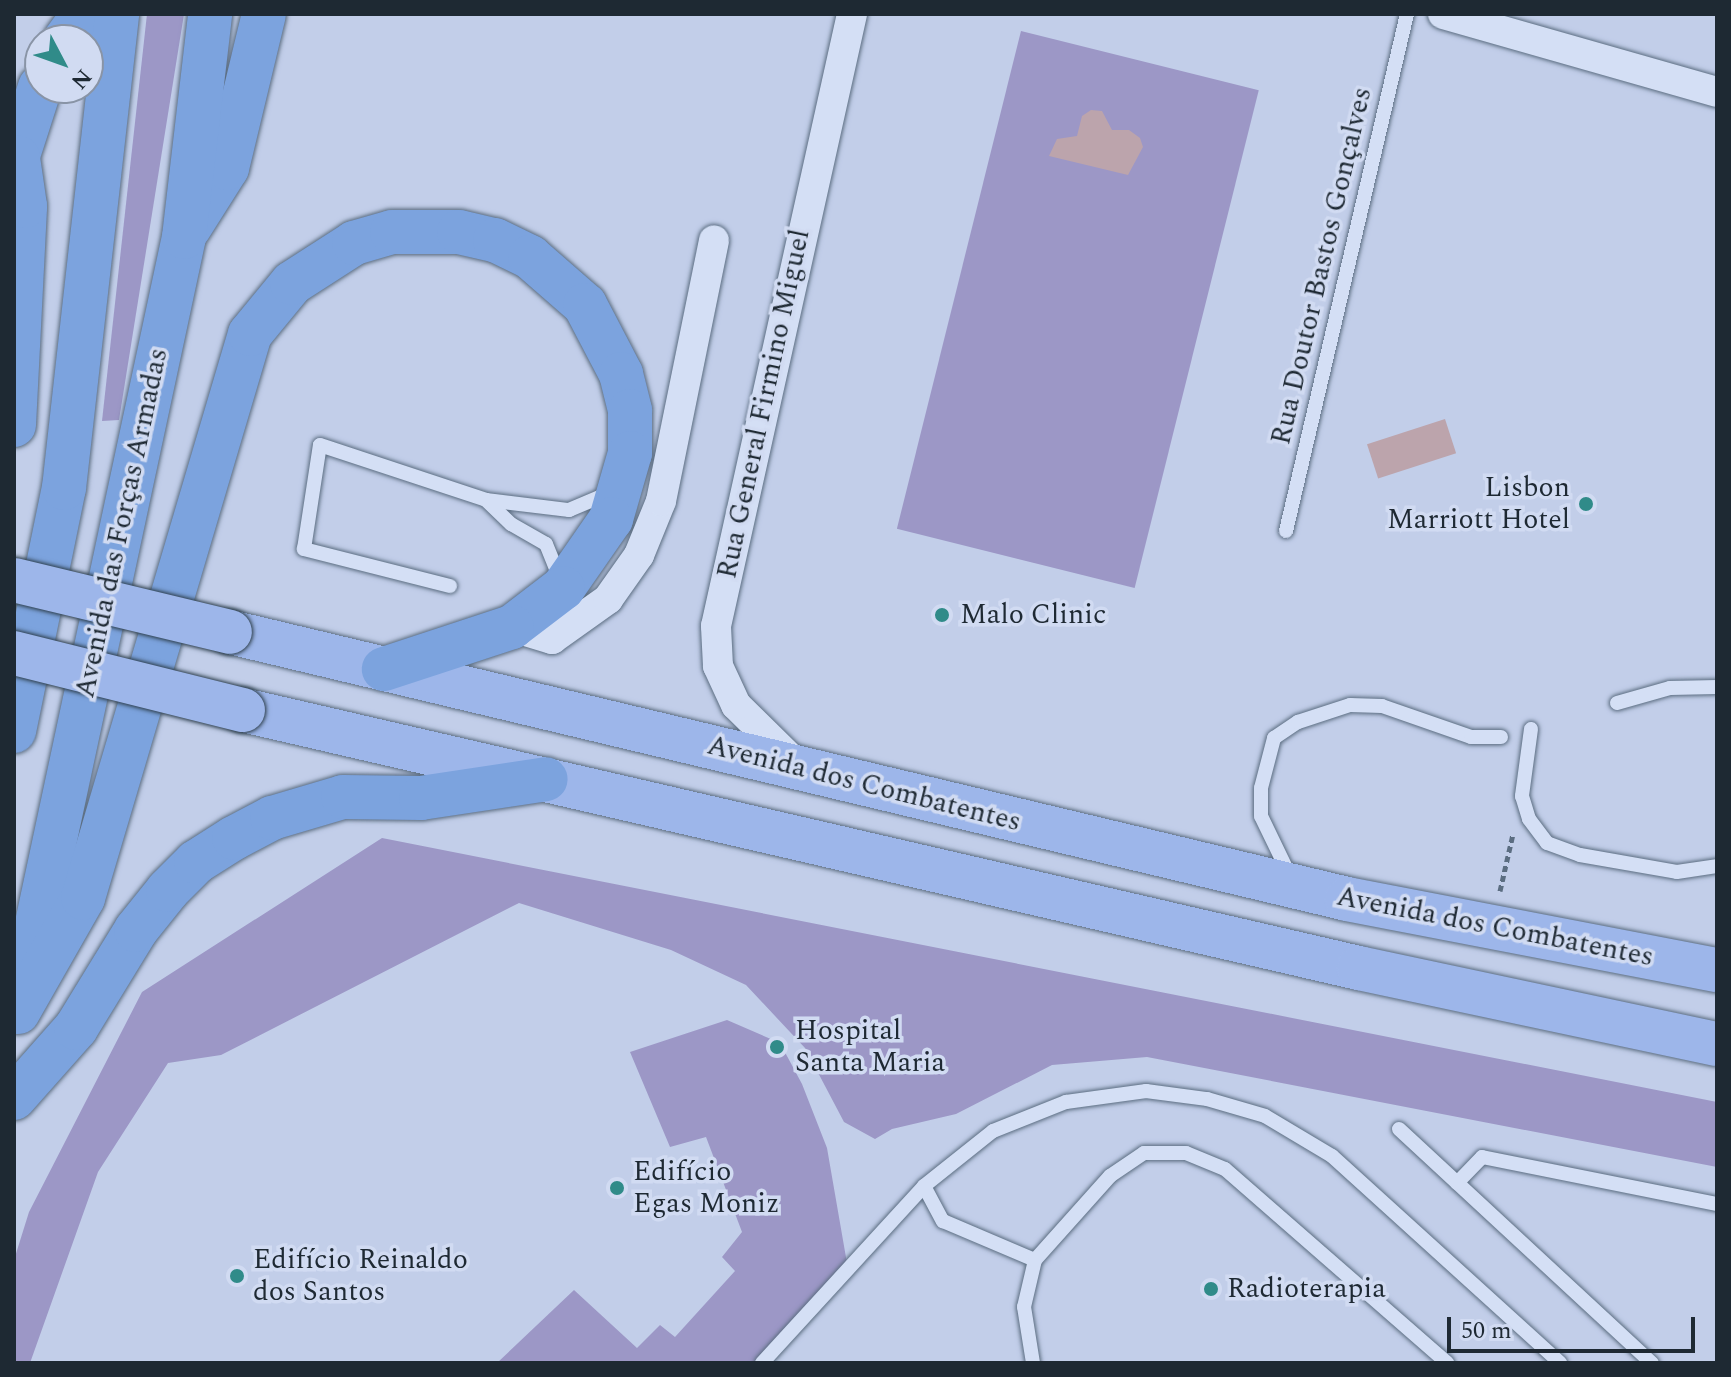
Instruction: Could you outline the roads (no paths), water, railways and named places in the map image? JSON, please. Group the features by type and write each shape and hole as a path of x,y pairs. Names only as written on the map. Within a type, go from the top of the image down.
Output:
{"highway":[{"path":"14,731 64,488 117,14"},
{"name":"Avenida das Forças Armadas","path":"16,1020 184,237 210,14"},
{"path":"184,237 227,168 264,14"},
{"path":"14,425 25,206 16,163 35,104"},
{"path":"16,1020 83,898 250,334 292,283 354,243 392,232 459,232 495,240 530,257 585,305 612,351 630,411 623,485 593,551 563,588 512,627 384,669"},
{"path":"14,1098 76,1028 136,930 168,890 196,862 234,838 272,818 343,797 421,798 546,779"}],"main road":[{"name":"Avenida dos Combatentes","path":"14,580 1298,888 1717,970"},
{"path":"14,653 243,710 1397,977 1717,1044"}],"street":[{"name":"Rua General Firmino Miguel","path":"800,768 736,705 718,666 716,626 852,14"},
{"path":"1443,14 1717,92"},
{"path":"512,627 552,639 608,599 639,555 661,501 714,240"}],"lane":[{"name":"Rua Doutor Bastos Gonçalves","path":"1286,531 1407,14"},
{"path":"450,586 304,549 320,445 486,500 569,510 623,485"},
{"path":"486,500 511,524 546,544 563,588"},
{"path":"1617,703 1670,688 1717,687"},
{"path":"1298,888 1261,816 1261,788 1274,738 1298,722 1350,705 1382,706 1471,737 1501,737"},
{"path":"1531,729 1522,796 1529,819 1547,843 1580,855 1677,872 1717,866"},
{"path":"762,1363 924,1186 993,1131 1066,1102 1146,1091 1207,1099 1265,1116 1332,1156 1560,1363"},
{"path":"1399,1129 1652,1363"},
{"path":"1033,1363 1024,1307 1035,1260 1110,1176 1144,1153 1186,1153 1225,1169 1447,1363"},
{"path":"1457,1183 1482,1157 1717,1204"},
{"path":"924,1186 943,1221 1035,1260"}],"place":[{"name":"Lisbon Marriott Hotel","path":"1586,504"},
{"name":"Malo Clinic","path":"942,615"},
{"name":"Hospital Santa Maria","path":"777,1047"},
{"name":"Edifício Egas Moniz","path":"617,1188"},
{"name":"Edifício Reinaldo dos Santos","path":"237,1276"},
{"name":"Radioterapia","path":"1211,1289"}]}
